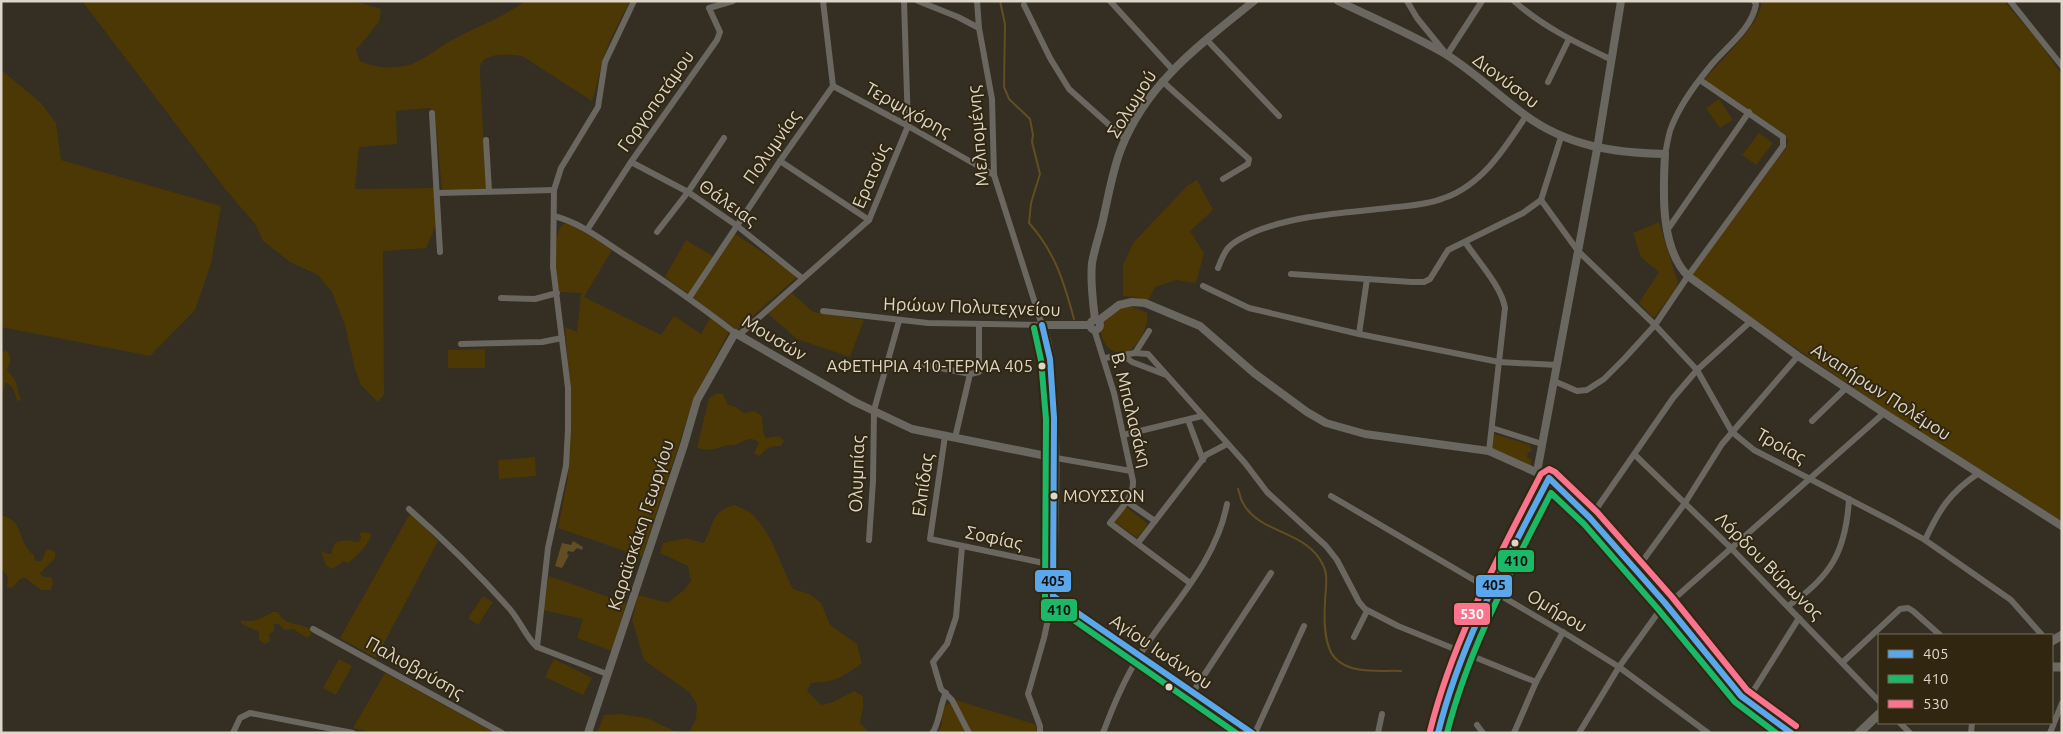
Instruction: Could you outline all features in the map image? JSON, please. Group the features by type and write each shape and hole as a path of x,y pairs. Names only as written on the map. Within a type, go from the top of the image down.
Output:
{"main road":[{"path":"1859,733 1878,715"}],"street":[{"path":"537,647 548,548 566,466 568,395 553,267 554,190 561,168 598,107 605,62 634,1"},
{"name":"Γοργοποτάμου","path":"587,230 631,162 717,40 720,32 709,8 733,1"},
{"path":"822,1 833,86"},
{"name":"Ερατούς","path":"737,334 869,220 908,126 904,1"},
{"path":"918,1 958,17 979,28"},
{"name":"Μελπομένης","path":"977,1 979,28 992,100 994,175 1042,325"},
{"path":"1110,1 1172,69"},
{"name":"Σολωμού","path":"1095,324 1091,281 1092,262 1124,140 1144,105 1172,69 1254,1"},
{"name":"Διονύσου","path":"1338,1 1447,56 1526,116 1561,137 1597,148 1636,154 1665,154"},
{"path":"1407,1 1417,18 1447,56 1482,1"},
{"path":"1514,1 1531,17 1569,39 1612,60"},
{"path":"1537,472 1597,148 1621,1"},
{"path":"2010,1 2060,61"},
{"path":"1688,276 1682,270 1675,256 1668,229 1664,198 1665,154 1671,128 1685,101 1708,68 1741,32 1753,15 1755,3"},
{"path":"1024,5 1050,58 1069,89 1124,140"},
{"path":"1206,39 1279,116"},
{"path":"1548,82 1569,39"},
{"path":"1554,382 1581,391 1596,384 1624,359 1655,325 1688,276 1783,146 1784,137 1700,80"},
{"path":"1162,82 1249,159 1248,164 1223,179"},
{"name":"Τερψιχόρης","path":"833,86 994,175"},
{"name":"Πολυμνίας","path":"689,298 780,160 833,86"},
{"path":"1668,229 1749,112"},
{"path":"432,113 440,252"},
{"path":"1218,268 1229,246 1264,228 1292,220 1408,206 1445,198 1489,167 1504,150 1526,116"},
{"path":"1291,274 1424,282 1433,276 1448,250 1531,208 1541,200 1561,137"},
{"path":"657,232 688,192 724,138"},
{"path":"486,140 489,191"},
{"path":"780,160 869,220"},
{"name":"Θάλειας","path":"631,162 688,192 736,225 802,278"},
{"path":"438,193 554,190"},
{"name":"Τροίας","path":"1541,200 1578,251 1655,325 1697,370 1732,432 1754,450 1925,540 2011,600 2041,634"},
{"name":"Μουσών","path":"554,216 568,220 587,230 689,298 737,334 855,402 912,429 1056,458"},
{"path":"1465,242 1504,300 1505,308 1489,451"},
{"name":"Αναπήρων Πολέμου","path":"1688,276 1798,356 2062,526"},
{"path":"1359,334 1367,279"},
{"path":"1203,286 1249,308 1359,334 1499,362 1557,365"},
{"path":"501,298 535,299 557,293"},
{"path":"1095,324 1119,305 1132,302 1145,303 1200,326 1254,374 1307,412 1326,423 1364,434 1489,451 1549,478 1590,518 1666,604 1747,701 1791,733"},
{"name":"Ηρώων Πολυτεχνείου","path":"823,311 899,321 979,325 1095,324"},
{"name":"Ολυμπίας","path":"869,540 873,481 874,410 899,321"},
{"path":"1590,518 1673,398 1697,370 1750,322"},
{"name":"Β. Μπαλασάκη","path":"1095,324 1105,358 1133,486 1126,501 1110,523 1138,543"},
{"path":"920,364 970,374 979,372 979,325"},
{"path":"1040,733 1040,726 1028,694 1044,638 1053,596 1056,458 1049,349 1042,325"},
{"path":"1136,353 1149,331"},
{"name":"Καραϊσκάκη Γεωργίου","path":"588,733 684,445 697,400 737,334"},
{"path":"461,344 542,342 562,338"},
{"path":"1105,358 1136,353 1148,354 1245,462 1267,492 1326,546 1341,568 1359,602 1367,611 1398,626 1536,682"},
{"path":"1123,355 1132,362 1166,375"},
{"path":"1636,570 1685,503 1732,432 1798,356"},
{"path":"955,438 970,374"},
{"path":"1812,421 1846,388"},
{"path":"1579,733 1619,667 1666,604 1811,479 1884,413"},
{"path":"1122,435 1202,416"},
{"path":"1188,420 1203,460"},
{"path":"1492,428 1542,444"},
{"name":"Ελπίδας","path":"930,539 945,436"},
{"path":"1190,584 1138,543 1210,452 1227,444"},
{"name":"Λόρδου Βύρωνος","path":"1635,455 1788,606 1878,700"},
{"path":"1056,458 1131,471"},
{"path":"1925,540 1943,504 1961,485 1979,473"},
{"path":"1438,733 1447,694 1462,652 1549,478"},
{"name":"Ομήρου","path":"1331,496 1493,590 1619,667 1708,733"},
{"path":"1788,606 1806,594 1820,580 1838,554 1846,531 1849,499"},
{"path":"1126,501 1155,521"},
{"path":"1103,733 1124,681 1216,542 1227,504"},
{"path":"409,508 509,608 521,623 532,643 537,647 607,674"},
{"name":"Σοφίας","path":"930,539 1053,565"},
{"path":"962,547 956,617 947,644 933,662 942,689 952,700 969,733"},
{"path":"1193,692 1270,574"},
{"name":"Αγίου Ιωάννου","path":"1053,596 1254,733"},
{"path":"1843,662 1900,608 1908,608 1913,611 1939,634"},
{"path":"1354,637 1367,611"},
{"path":"1747,701 1799,618"},
{"path":"1254,733 1304,626"},
{"name":"Παλιοβρύσης","path":"313,629 502,733"},
{"path":"1514,733 1536,682 1563,632"},
{"path":"932,733 936,728 941,703 946,693"},
{"path":"2050,733 2062,703"},
{"path":"233,733 238,721 244,715 250,713 353,733"},
{"path":"1378,733 1382,714"},
{"path":"1901,724 1910,733"},
{"path":"1477,725 1483,733"}],"shaded area":[{"path":"82,1 355,1 381,9 379,22 356,50 360,61 372,65 390,67 414,63 451,41 500,17 525,1 630,1 614,31 602,63 592,101 522,56 498,55 489,57 482,62 480,73 486,189 442,191 435,112 429,108 396,111 397,144 359,147 355,189 435,188 435,227 426,248 383,251 384,395 378,402 361,385 355,369 345,325 332,292 318,275 290,262 263,241 255,224 226,190"},
{"path":"1761,1 2004,1 2040,43 2062,75 2062,521 1883,408 1691,276 1786,148 1788,140 1783,133 1704,80 1748,31 1760,10"},
{"path":"1,70 41,103 56,123 61,160 221,206 211,264 195,310 150,356 1,327"},
{"path":"1719,99 1733,120 1720,128 1706,108"},
{"path":"1759,133 1773,143 1756,165 1742,155"},
{"path":"1197,180 1213,210 1190,231 1204,253 1196,283 1176,280 1155,287 1148,301 1136,297 1123,296 1123,265 1133,243 1187,186"},
{"path":"1659,222 1678,283 1654,318 1639,303 1659,272 1641,257 1633,233"},
{"path":"563,224 571,224 612,250 584,297 661,335 674,316 701,334 711,317 729,332 694,398 642,557 558,528 568,478 570,428 570,387 565,327 577,332 581,293 559,292 555,266 555,248 556,239"},
{"path":"732,232 798,276 737,330 665,277 686,240 716,258"},
{"path":"792,293 813,312 864,320 850,357 797,339 767,313"},
{"path":"1128,305 1147,313 1146,326 1140,339 1131,349 1122,353 1113,351 1106,345 1102,337 1101,327 1104,318 1113,310"},
{"path":"485,349 485,368 448,368 448,350"},
{"path":"6,350 10,360 7,370 15,381 21,399 18,402 12,387 6,382 1,397 1,353"},
{"path":"717,393 723,394 728,405 736,407 744,413 754,411 762,416 763,432 766,438 779,436 784,441 781,446 769,448 760,456 754,454 759,442 753,439 714,449 704,450 697,448 709,398"},
{"path":"1494,434 1530,445 1532,452 1528,452 1527,458 1531,459 1531,466 1491,449"},
{"path":"535,457 536,476 499,479 498,460"},
{"path":"735,505 748,511 759,521 775,549 793,589 811,595 821,603 830,625 857,644 862,663 838,678 811,683 807,691 821,705 833,702 854,691 863,696 860,723 868,731 867,733 689,733 696,719 697,704 689,692 644,660 632,620 638,595 668,603 685,589 691,581 688,566 660,553 663,543 686,538 704,543 717,515 721,511"},
{"path":"1126,507 1148,524 1137,538 1115,522"},
{"path":"411,512 438,541 376,658 340,638"},
{"path":"1,515 9,518 18,527 28,550 34,555 35,561 41,561 45,551 49,549 55,552 55,558 40,573 43,577 51,577 53,583 51,590 41,590 26,578 20,579 13,587 7,588 8,577 1,568"},
{"path":"359,533 372,534 368,542 348,563 344,561 332,569 326,565 321,551 332,554 332,549 336,542 360,541 361,536"},
{"path":"573,541 583,547 582,550 577,548 573,552 568,551 567,554 569,555 562,568 555,566 562,543 571,545"},
{"path":"549,576 626,603 612,651 577,638 583,619 543,610"},
{"path":"483,596 493,602 478,625 468,618"},
{"path":"273,612 278,612 288,622 310,629 311,635 307,638 293,629 285,630 279,624 274,624 274,631 269,634 270,641 265,644 259,640 259,632 241,623 241,620 254,620"},
{"path":"339,659 352,666 336,695 323,688"},
{"path":"554,659 592,678 583,695 545,677"},
{"path":"385,673 495,733 375,733 353,728"},
{"path":"956,700 1037,725 1036,733 937,733 942,724 945,708"},
{"path":"620,714 647,718 678,733 597,733 604,715"}],"waterway":[{"path":"1000,1 1005,24 1004,87 1009,99 1030,119 1033,135 1032,142 1040,174 1031,203 1029,223 1046,245 1058,268 1074,319"},
{"path":"1238,489 1242,501 1250,513 1260,521 1306,545 1316,554 1323,565 1326,579 1326,632 1331,653 1335,658 1349,667 1357,669 1401,671"}],"transit line":[{"name":"405","path":"1042,325 1050,359 1054,418 1053,596 1252,733"},
{"name":"410","path":"1034,328 1041,360 1046,419 1045,600 1236,733"},
{"name":"530","path":"1430,731 1451,664 1478,599 1541,474 1549,469 1555,472 1597,512 1672,597 1747,690 1796,726"},
{"name":"405","path":"1438,733 1459,666 1472,634 1501,571 1549,478 1590,518 1665,603 1741,696 1791,733"},
{"name":"410","path":"1447,733 1456,701 1479,640 1506,581 1551,493 1584,524 1735,702 1776,733"}],"place":[{"name":"ΑΦΕΤΗΡΙΑ 410-ΤΕΡΜΑ 405","path":"1042,366"},
{"name":"ΜΟΥΣΣΩΝ","path":"1054,496"}]}
